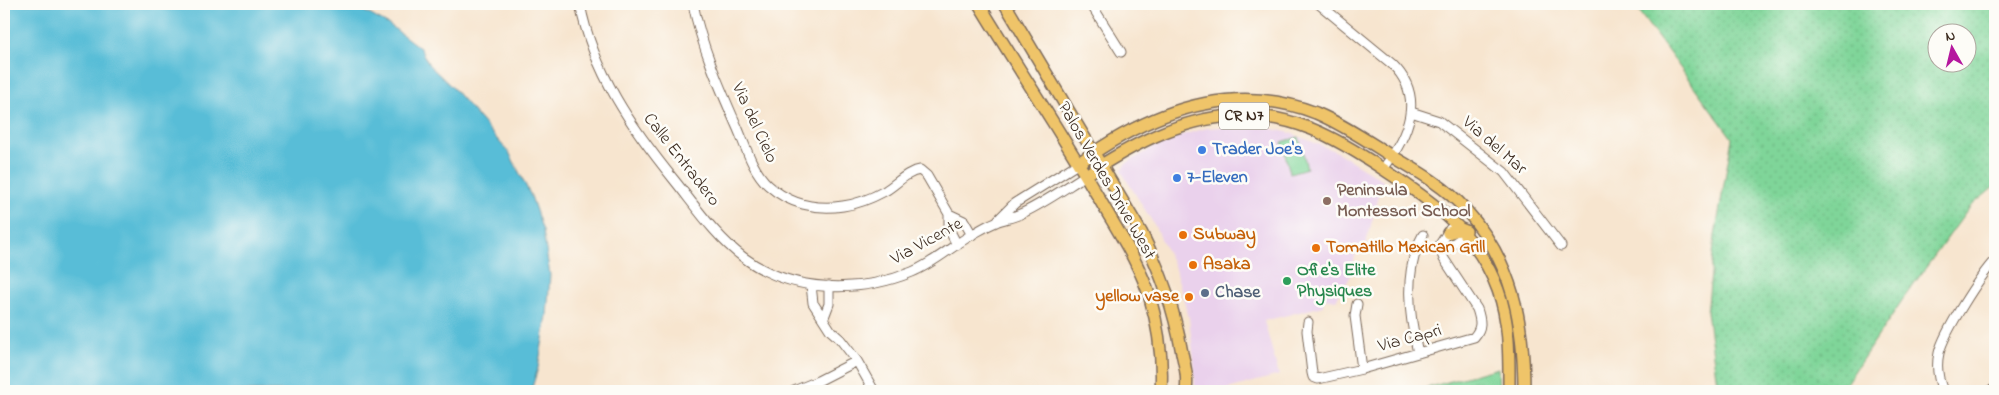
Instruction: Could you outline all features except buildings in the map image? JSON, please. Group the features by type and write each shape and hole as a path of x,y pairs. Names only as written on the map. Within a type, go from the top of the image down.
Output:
{"main road":[{"name":"Palos Verdes Drive West","path":"979,4 1086,175 1130,253 1150,298 1159,336 1162,359 1161,391"},
{"name":"Palos Verdes Drive West","path":"1005,4 1140,232 1167,290 1188,382 1186,391"},
{"name":"CR N7","path":"1078,162 1151,119 1201,104 1228,100 1258,100 1284,104 1323,116 1393,156 1445,191 1464,208 1481,229 1494,249 1514,294 1523,346 1524,391"},
{"path":"1264,117 1268,112 1275,110 1312,118 1323,116"},
{"name":"CR N7","path":"1086,175 1150,138 1192,122 1232,116 1282,119 1312,128 1344,143 1424,195 1475,246 1498,290 1509,340 1509,391"},
{"path":"1457,230 1483,237 1494,249"}],"street":[{"name":"Calle Entradero","path":"580,4 598,65 610,89 651,150 703,216 744,258 765,270 811,285"},
{"name":"Via del Cielo","path":"693,4 707,58 751,160 766,184 800,204 813,207 835,207 856,204 871,198 886,190 912,171 920,170 928,176 949,214 949,229 956,245"},
{"path":"1091,4 1121,52"},
{"path":"1207,4 1234,4"},
{"path":"1319,4 1401,72 1407,83 1411,98 1411,112 1406,132 1393,156 1383,169"},
{"name":"Via del Mar","path":"1411,112 1439,121 1504,172 1561,246"},
{"name":"Via Vicente","path":"996,222 1015,202 1078,162"},
{"name":"Via Vicente","path":"811,285 866,285 892,279 914,271 972,235 996,222 1018,215 1086,175"},
{"name":"Via del Cielo","path":"949,214 964,221 972,235"},
{"path":"1441,252 1441,241 1457,230"},
{"path":"1441,252 1457,230"},
{"path":"1418,353 1410,320 1409,293 1417,246 1423,235"},
{"name":"Via Capri","path":"1308,322 1307,331 1313,377 1318,379 1467,341 1479,331 1480,325 1477,310 1441,252"},
{"path":"1943,391 1939,381 1937,364 1945,336 1986,270 1995,260"},
{"path":"811,285 813,303 824,317 831,331 840,339 856,361 874,391"},
{"path":"824,317 829,304 829,286"},
{"path":"1357,304 1355,316 1362,369"},
{"path":"794,391 856,361"},
{"path":"1989,391 1995,389"}],"shaded area":[{"path":"1235,126 1268,128 1291,133 1337,152 1383,180 1365,247 1358,245 1349,279 1336,300 1324,298 1323,306 1264,321 1279,375 1220,391 1195,391 1189,318 1174,266 1155,226 1121,171 1125,164 1168,139 1207,128"}],"green space":[{"path":"1633,4 1995,4 1995,186 1970,207 1903,299 1841,391 1718,391 1707,312 1715,236 1732,138"},
{"path":"1299,137 1307,168 1290,173 1282,142"},
{"path":"1498,368 1499,391 1415,391"}],"water":[{"path":"4,4 351,4 391,26 420,48 429,65 454,89 510,154 531,196 543,231 550,275 547,316 538,368 531,391 4,391"}],"place":[{"name":"Trader Joe's","path":"1202,150"},
{"name":"7-Eleven","path":"1177,178"},
{"name":"Peninsula Montessori School","path":"1327,201"},
{"name":"Subway","path":"1183,235"},
{"name":"Tomatillo Mexican Grill","path":"1316,248"},
{"name":"Asaka","path":"1193,265"},
{"name":"Ofie's Elite Physiques","path":"1287,281"},
{"name":"Chase","path":"1205,293"},
{"name":"yellow vase","path":"1189,297"}]}
